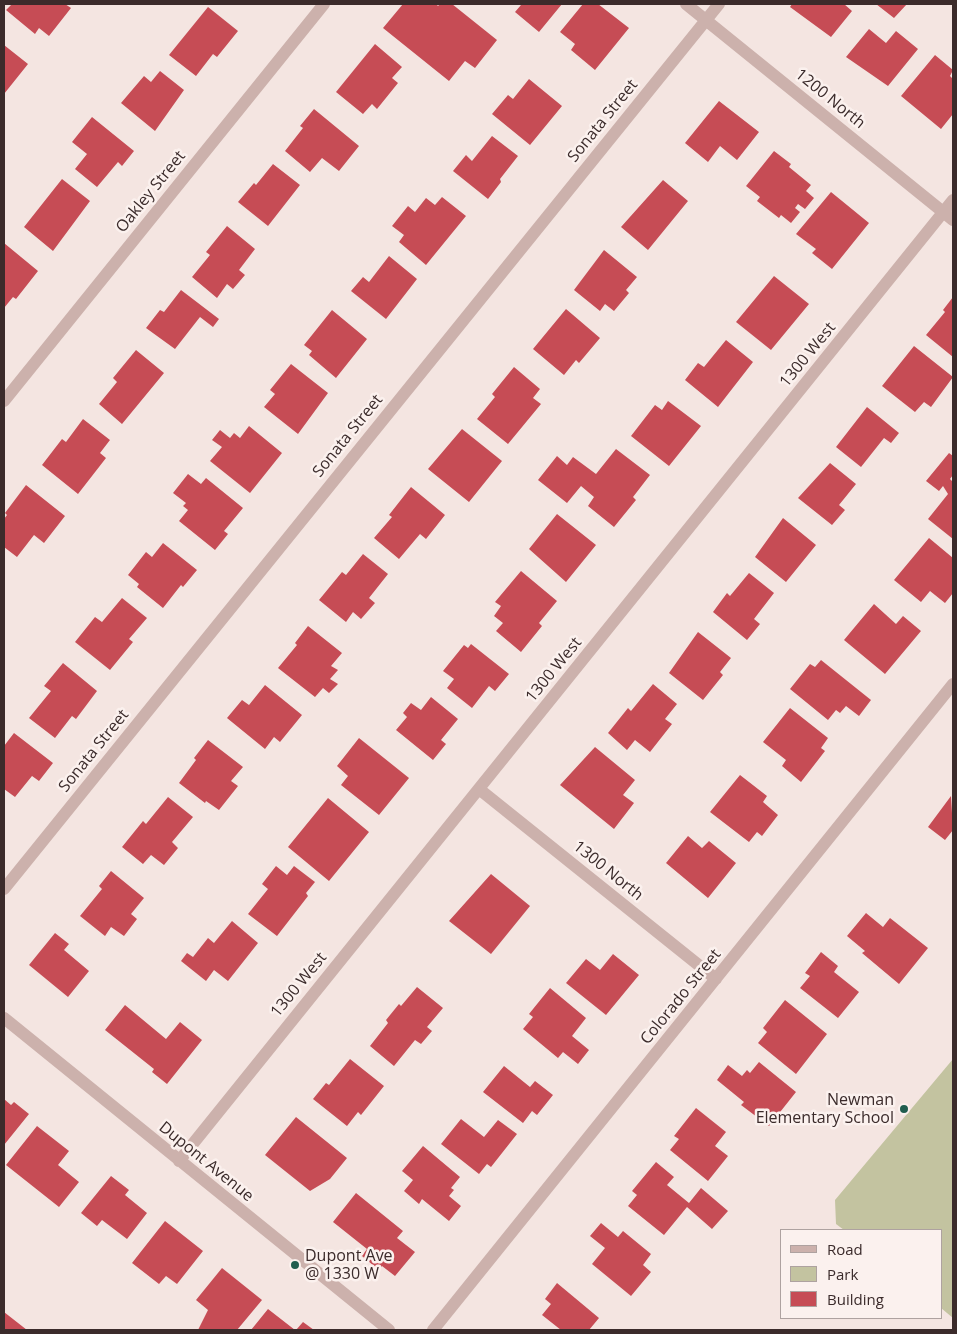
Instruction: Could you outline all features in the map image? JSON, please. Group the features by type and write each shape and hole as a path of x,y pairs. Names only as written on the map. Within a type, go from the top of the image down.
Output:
{"street":[{"name":"Oakley Street","path":"4,401 324,4"},
{"name":"1200 North","path":"686,4 948,216"},
{"name":"Sonata Street","path":"4,889 718,4"},
{"name":"1300 West","path":"179,1161 479,789 948,216 953,200"},
{"name":"Colorado Street","path":"433,1330 953,684"},
{"name":"1300 North","path":"479,789 716,979"},
{"name":"Dupont Avenue","path":"4,1018 389,1330"}],"green space":[{"path":"953,1059 953,1318 942,1309 942,1229 843,1229 836,1224 835,1200"}],"building":[{"path":"12,4 65,4 71,8 49,36 39,28 35,34 6,10"},
{"path":"403,4 436,4 438,6 440,4 452,4 497,40 475,68 465,61 449,81 383,28"},
{"path":"519,4 562,4 539,32 515,12 521,5"},
{"path":"583,4 598,4 629,28 595,70 571,50 575,44 560,32"},
{"path":"792,4 844,4 852,11 831,37 790,7"},
{"path":"876,4 907,4 894,18"},
{"path":"208,7 238,31 217,57 213,54 196,76 169,55"},
{"path":"869,29 886,43 896,31 918,49 888,86 846,57"},
{"path":"375,44 402,67 392,78 398,83 377,109 372,104 363,114 336,92"},
{"path":"4,45 28,64 4,94"},
{"path":"935,55 953,70 950,76 953,79 953,114 941,129 901,96"},
{"path":"160,71 184,90 155,131 121,103 144,76 151,82"},
{"path":"529,79 562,106 530,145 492,114 508,95 513,99"},
{"path":"719,101 759,132 737,160 720,146 708,162 685,143"},
{"path":"314,109 359,146 339,171 322,158 310,172 285,151 303,128 300,126"},
{"path":"92,117 134,151 122,166 118,162 97,187 75,169 87,154 72,142"},
{"path":"492,136 518,156 500,179 501,182 488,199 453,171 466,155 472,161"},
{"path":"774,151 791,164 789,167 811,185 806,191 814,198 805,209 798,204 795,208 800,212 791,223 781,215 779,218 757,201 760,197 746,186"},
{"path":"273,164 300,185 268,226 238,202 254,183 256,185"},
{"path":"62,179 90,201 53,251 24,227"},
{"path":"663,180 688,201 648,250 621,227"},
{"path":"831,192 869,223 832,269 812,253 816,249 796,234"},
{"path":"442,197 466,216 426,265 399,242 404,235 392,226 408,206 415,212 426,198 435,205"},
{"path":"227,226 255,249 239,270 245,275 233,289 227,284 217,298 192,277 210,255 206,252"},
{"path":"4,243 38,271 16,299 13,297 4,308"},
{"path":"604,250 637,277 626,290 629,293 614,311 605,304 600,311 574,290"},
{"path":"389,256 417,279 386,319 351,291 363,277 369,282"},
{"path":"774,276 809,304 771,350 736,322"},
{"path":"181,290 219,319 213,327 200,317 175,349 146,328 160,310 164,312"},
{"path":"953,297 953,357 926,335 945,312 943,310"},
{"path":"566,309 600,338 579,363 576,360 564,375 533,349"},
{"path":"332,310 367,339 336,378 309,355 312,351 304,345"},
{"path":"726,340 753,362 718,407 685,380 698,363 704,367"},
{"path":"914,346 953,377 931,407 924,402 915,412 882,386"},
{"path":"136,350 164,373 122,424 99,404 117,382 113,378"},
{"path":"291,364 328,393 298,434 264,407 275,394 270,390"},
{"path":"514,367 540,389 533,398 541,404 508,444 477,419 495,397 492,394"},
{"path":"668,401 701,426 669,466 631,436 655,405 662,410"},
{"path":"867,407 899,433 891,443 884,438 861,467 836,447"},
{"path":"83,419 110,440 100,453 106,458 78,494 42,465 62,439 66,442"},
{"path":"249,426 282,453 250,493 210,461 222,447 212,440 220,430 230,438 234,433 240,438"},
{"path":"462,429 502,461 469,502 428,469"},
{"path":"616,449 650,475 633,497 636,500 614,527 588,506 594,497 581,486 567,503 538,480 557,456 567,465 573,457 596,474"},
{"path":"949,453 953,456 953,475 950,479 953,482 953,539 928,519 948,494 943,486 939,491 926,481"},
{"path":"830,463 856,484 839,505 845,510 832,525 798,498"},
{"path":"188,474 201,484 206,478 243,508 224,531 228,534 215,550 179,521 188,510 183,506 186,503 173,493"},
{"path":"26,485 65,516 44,543 34,535 17,557 4,547 4,519 7,515 5,513"},
{"path":"411,487 445,515 426,539 420,534 399,559 374,538 392,517 389,515"},
{"path":"557,514 596,545 566,582 529,549"},
{"path":"783,518 816,545 786,582 755,557"},
{"path":"929,538 953,558 953,593 945,603 930,591 921,602 894,580"},
{"path":"163,543 197,570 183,587 181,585 163,608 137,587 139,584 128,575 146,552 152,557"},
{"path":"363,554 388,574 369,598 375,603 361,619 353,612 346,622 319,600 342,572 346,575"},
{"path":"521,571 557,601 539,623 542,626 521,652 496,631 503,623 494,616 501,606 495,602"},
{"path":"749,573 774,593 754,619 760,624 747,640 713,612 727,593 730,596"},
{"path":"122,598 147,618 129,639 133,642 110,670 75,642 95,617 102,622"},
{"path":"874,604 896,624 903,616 921,631 885,674 844,640"},
{"path":"308,626 342,653 331,666 338,670 330,679 338,684 329,693 323,688 315,697 278,668 297,645 295,643"},
{"path":"698,632 731,658 720,672 723,675 703,700 669,673"},
{"path":"471,644 509,674 495,691 489,686 472,708 447,688 454,679 443,671 464,645 468,648"},
{"path":"821,660 871,700 859,716 846,706 840,713 836,710 828,720 790,689 810,664 815,667"},
{"path":"63,663 97,691 76,719 72,716 55,738 29,718 51,691 44,686"},
{"path":"653,684 677,704 665,719 672,724 650,752 635,740 627,750 608,733 628,708 631,711"},
{"path":"265,685 302,715 280,742 274,737 265,749 227,718 242,700 249,705"},
{"path":"431,697 458,719 441,740 446,744 433,760 396,730 407,717 403,713 411,703 421,710"},
{"path":"790,708 828,738 821,748 825,751 801,782 782,766 786,760 763,742"},
{"path":"14,733 53,763 39,781 32,776 15,797 4,789 4,746"},
{"path":"359,738 409,778 379,815 341,785 348,776 337,766"},
{"path":"208,740 243,767 231,781 238,786 219,810 206,801 205,803 179,783 196,760 194,758"},
{"path":"595,747 635,780 623,795 634,803 614,829 560,785"},
{"path":"740,775 767,796 763,802 778,815 762,836 757,832 749,842 710,812"},
{"path":"951,796 953,830 945,840 928,827"},
{"path":"168,797 193,817 172,842 178,848 164,865 151,855 143,864 122,847 143,821 146,824"},
{"path":"328,798 369,832 329,881 288,847"},
{"path":"688,836 702,848 709,841 736,863 708,898 666,863"},
{"path":"276,866 287,875 294,866 315,882 306,893 308,896 277,936 248,914 268,889 262,884"},
{"path":"111,871 144,898 131,914 137,919 124,936 111,927 105,936 80,916 102,889 99,886"},
{"path":"491,874 530,906 491,954 449,921"},
{"path":"866,913 883,927 890,918 928,948 899,984 862,953 865,951 847,936"},
{"path":"232,921 258,943 228,981 214,970 206,981 181,961 187,953 193,957 208,938 214,943"},
{"path":"55,933 69,944 64,950 89,971 68,997 29,965"},
{"path":"821,952 838,966 834,972 859,992 838,1018 800,988 810,976 805,973"},
{"path":"613,954 639,975 606,1015 566,983 586,959 600,970"},
{"path":"417,987 443,1008 427,1027 432,1031 421,1044 415,1040 394,1066 370,1046 388,1023 386,1020"},
{"path":"550,988 586,1018 572,1036 589,1050 578,1064 563,1052 558,1058 523,1029 533,1017 529,1014"},
{"path":"785,1000 827,1034 796,1074 758,1043 767,1032 763,1028"},
{"path":"125,1005 166,1039 180,1022 202,1040 167,1084 152,1072 154,1069 105,1030"},
{"path":"350,1059 384,1086 361,1115 358,1112 347,1126 313,1099 326,1083 329,1085"},
{"path":"759,1062 796,1092 769,1126 741,1105 744,1102 717,1080 728,1065 742,1076 747,1070 750,1073"},
{"path":"504,1066 530,1087 535,1081 553,1095 537,1115 532,1111 523,1123 483,1092"},
{"path":"4,1099 11,1105 14,1102 29,1114 4,1145"},
{"path":"696,1108 726,1132 715,1146 728,1156 708,1181 670,1150 679,1139 674,1136"},
{"path":"296,1117 347,1158 330,1179 310,1191 265,1155"},
{"path":"461,1119 484,1137 498,1120 517,1134 491,1167 487,1164 479,1174 441,1144"},
{"path":"37,1126 69,1151 58,1165 79,1182 59,1207 6,1165"},
{"path":"423,1146 460,1177 451,1188 454,1190 449,1196 461,1206 449,1221 422,1199 419,1204 404,1191 413,1180 402,1171"},
{"path":"656,1162 674,1177 667,1185 689,1203 701,1188 728,1211 712,1229 687,1207 664,1235 628,1206 637,1195 632,1191"},
{"path":"111,1176 129,1190 125,1195 147,1213 127,1239 102,1220 97,1226 81,1213"},
{"path":"356,1193 403,1231 397,1238 415,1252 395,1276 382,1266 379,1270 362,1256 367,1249 333,1222"},
{"path":"165,1221 203,1251 177,1284 166,1276 159,1284 132,1263"},
{"path":"601,1223 618,1237 623,1231 651,1254 643,1265 651,1272 631,1296 592,1264 605,1248 590,1236"},
{"path":"222,1268 262,1300 237,1330 198,1330 208,1310 196,1300"},
{"path":"557,1283 599,1318 589,1330 561,1330 542,1315 551,1304 545,1299"},
{"path":"268,1309 295,1330 251,1330"},
{"path":"4,1312 27,1330 4,1330"},
{"path":"303,1322 314,1330 296,1330"}],"place":[{"name":"Newman Elementary School","path":"904,1109"},
{"name":"Dupont Ave @ 1330 W","path":"295,1265"}]}
